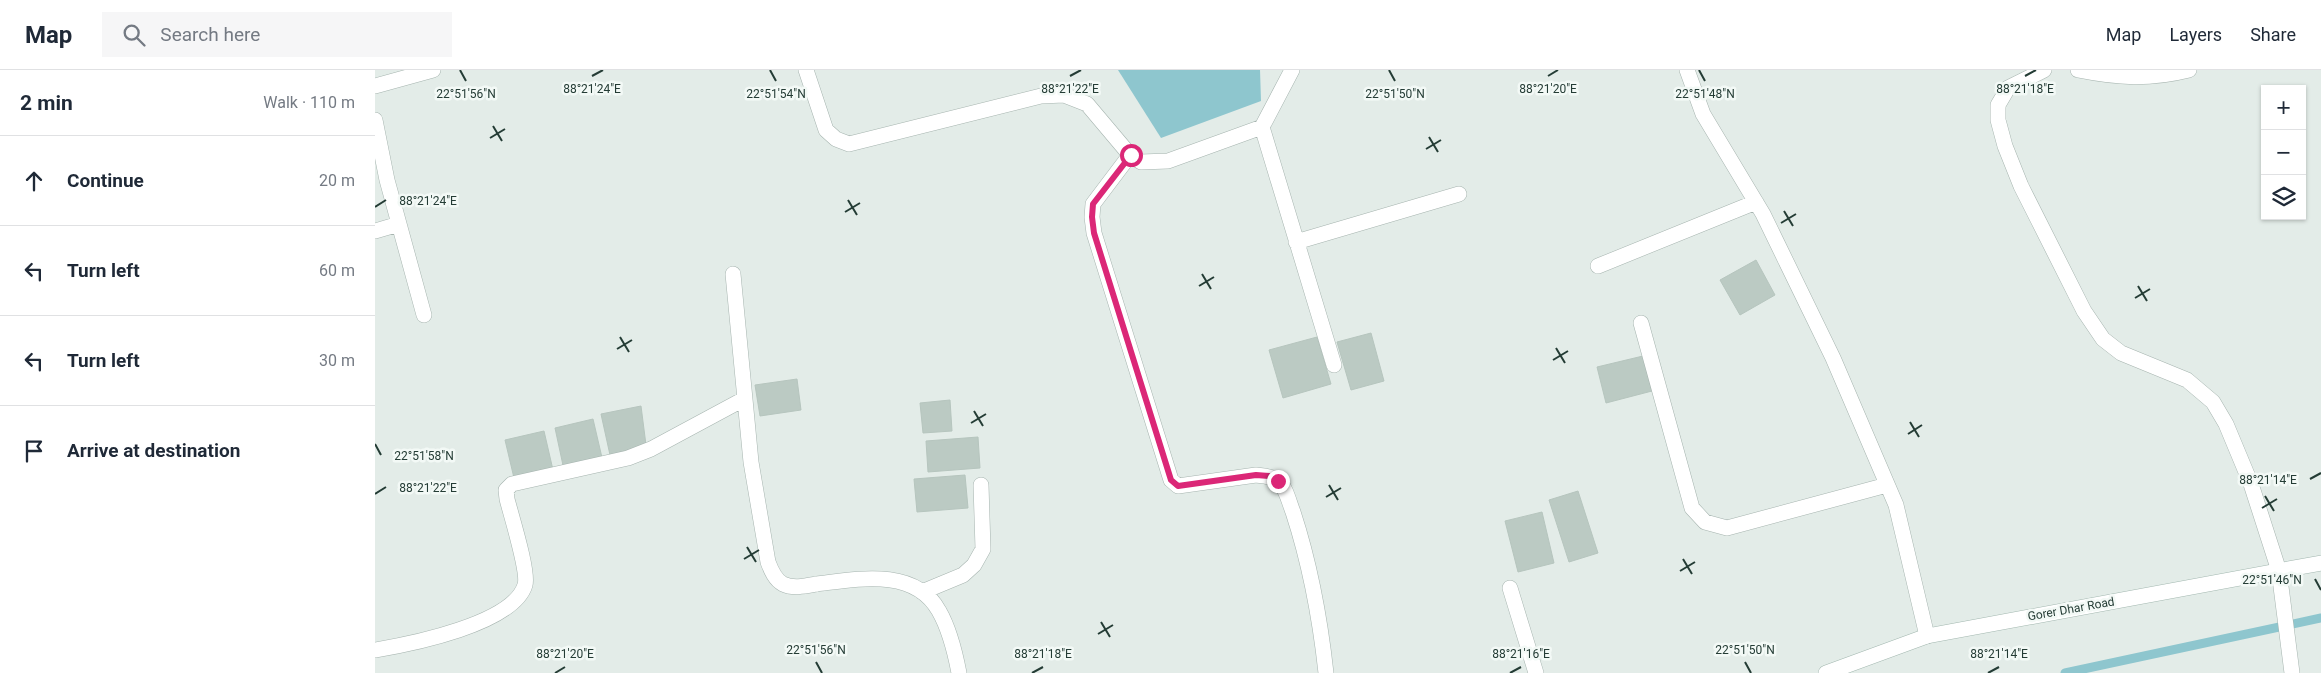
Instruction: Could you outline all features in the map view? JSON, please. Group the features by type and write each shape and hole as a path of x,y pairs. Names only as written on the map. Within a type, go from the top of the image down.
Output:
{"street":[{"path":"375,86 433,70"},
{"path":"807,70 825,130 836,139 849,144 1041,96 1064,95 1087,104 1131,155 1141,162 1168,161 1262,127 1292,70"},
{"path":"1687,70 1703,114 1756,202 1833,358 1896,505 1927,636"},
{"path":"2044,70 2008,88 1998,105 1998,120 2005,146 2021,186 2084,311 2103,339 2121,353 2187,380 2213,402 2226,424 2251,484 2279,571 2292,673"},
{"path":"2078,70 2126,78 2164,76 2189,70"},
{"path":"375,120 387,180 424,315"},
{"path":"1262,127 1334,365"},
{"path":"1131,155 1093,204 1092,217 1094,233 1171,480 1178,486 1256,475 1269,476 1278,481 1286,493 1307,554 1323,643 1326,673"},
{"path":"1296,242 1459,194"},
{"path":"1598,266 1756,202"},
{"path":"375,231 399,224"},
{"path":"733,274 751,462 769,562 773,574 781,584 794,587 868,578 900,581 922,592 939,610 953,644 959,673"},
{"path":"1641,323 1692,508 1705,522 1727,528 1887,485"},
{"path":"375,650 427,640 479,622 520,596 526,584 506,490 512,484 628,458 651,449 744,399"},
{"path":"922,592 963,575 974,565 983,549 981,485"},
{"name":"Gorer Dhar Road","path":"1831,672 1927,636 2321,563"},
{"path":"1510,588 1536,673"}],"water":[{"path":"1118,70 1260,70 1261,101 1161,138"}],"building":[{"path":"1756,260 1775,295 1740,315 1720,280"},
{"path":"1371,333 1384,381 1351,390 1337,342"},
{"path":"1317,337 1331,384 1283,398 1269,350"},
{"path":"1643,356 1652,391 1606,403 1597,367"},
{"path":"797,379 801,410 760,416 755,385"},
{"path":"950,400 952,431 923,433 920,403"},
{"path":"641,406 646,445 610,455 601,414"},
{"path":"593,419 603,462 564,470 555,428"},
{"path":"544,431 553,470 514,478 505,440"},
{"path":"978,437 980,468 928,472 926,441"},
{"path":"965,475 968,508 917,512 914,479"},
{"path":"1578,491 1598,553 1569,562 1549,500"},
{"path":"1542,512 1554,563 1518,572 1505,521"}],"waterway":[{"path":"2065,673 2321,618"}],"route":[{"path":"1131,155 1093,204 1092,217 1094,233 1171,480 1178,486 1256,475 1269,476 1278,481"}]}
